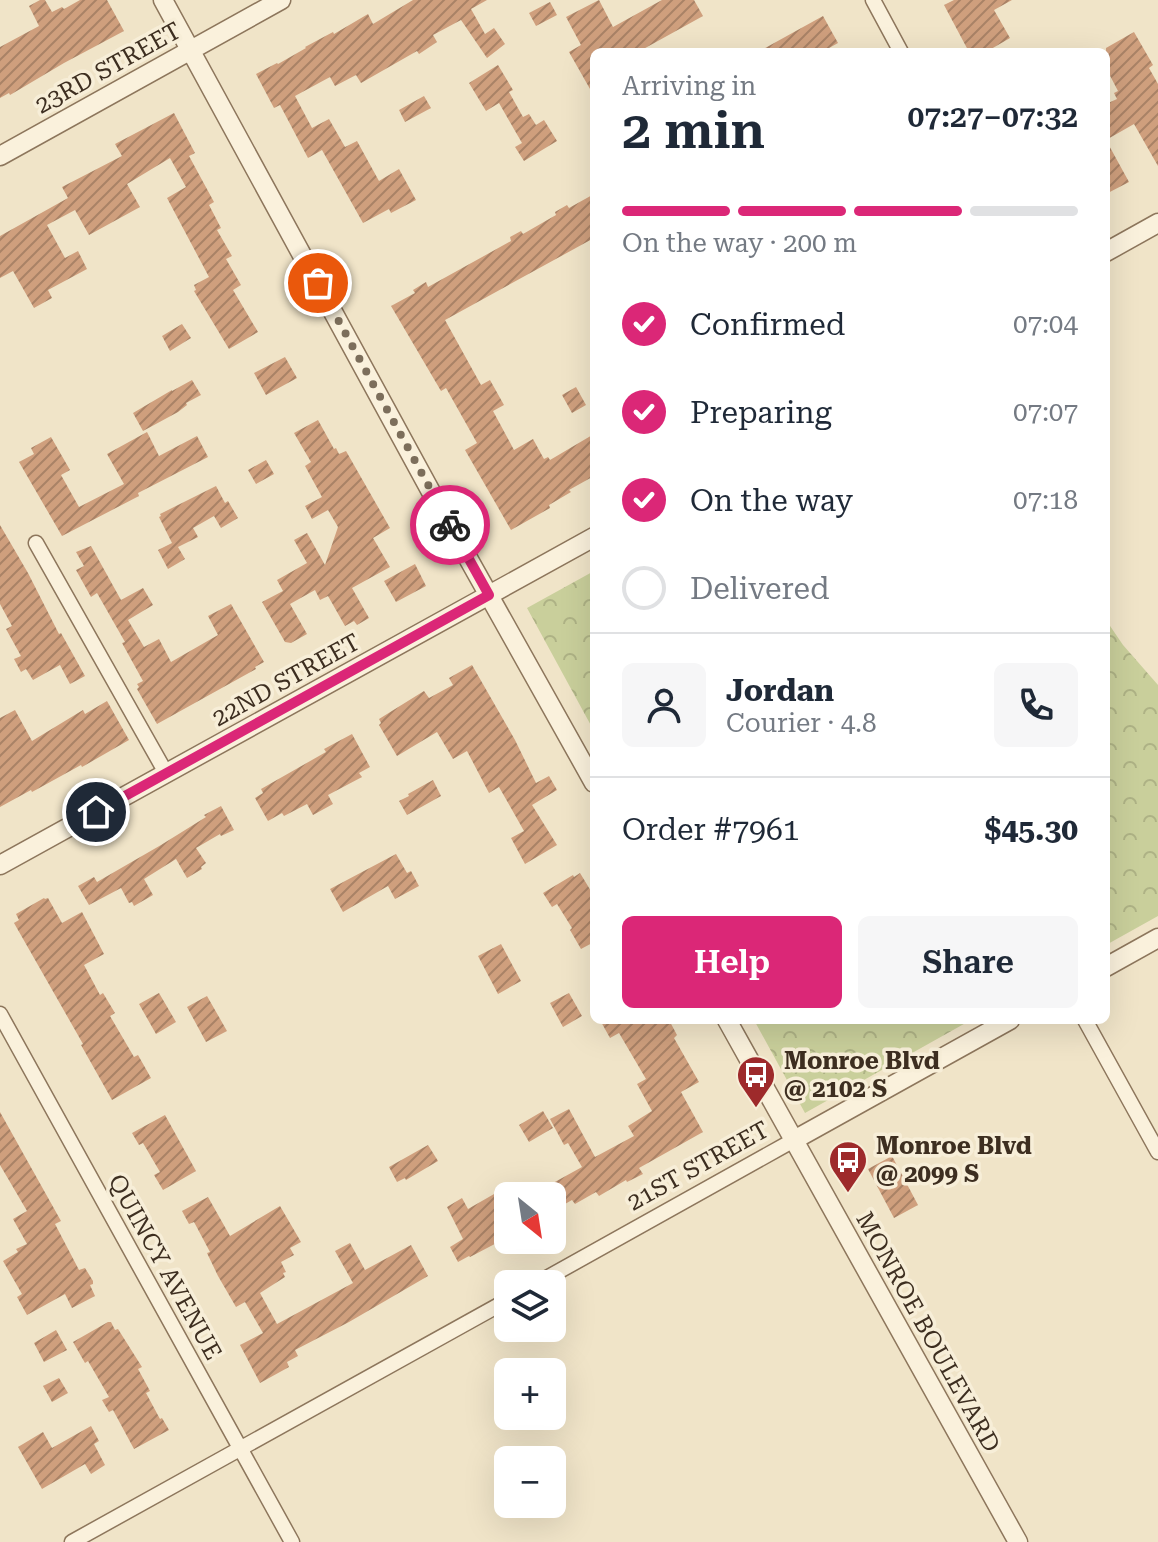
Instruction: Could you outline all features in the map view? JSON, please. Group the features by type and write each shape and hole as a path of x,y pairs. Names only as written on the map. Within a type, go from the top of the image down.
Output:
{"street":[{"path":"163,0 590,776"},
{"name":"23RD STREET","path":"0,156 281,0"},
{"path":"873,0 899,48"},
{"path":"1110,250 1158,223"},
{"name":"22ND STREET","path":"0,865 590,539"},
{"path":"36,543 166,773"},
{"path":"1110,965 1158,938"},
{"name":"QUINCY AVENUE","path":"0,1014 292,1542"},
{"name":"MONROE BOULEVARD","path":"729,1024 1018,1542"},
{"name":"21ST STREET","path":"561,1270 1003,1024"},
{"path":"1087,1024 1158,1152"},
{"path":"72,1542 494,1308"}],"green space":[{"path":"590,573 590,724 527,608"},
{"path":"1110,626 1158,685 1158,916 1110,943"},
{"path":"756,1024 964,1024 805,1113"}],"building":[{"path":"45,0 52,12 80,0 107,0 124,31 0,98 0,47 39,26 29,6"},
{"path":"413,0 487,0 471,9 485,34 494,28 505,44 487,58 461,20 433,35 437,42 419,54 417,51 361,83 356,75 335,86 330,77 295,96 312,128 329,119 345,147 357,141 379,181 399,169 416,200 391,213 389,209 363,223 322,150 308,158 280,105 274,108 256,74 368,14 373,24"},
{"path":"599,0 613,27 662,0 694,0 703,16 645,48 590,48 590,89 569,52 581,45 566,17"},
{"path":"954,0 1012,0 994,10 1010,38 993,48 967,48 944,5"},
{"path":"550,2 557,15 536,26 529,13"},
{"path":"823,16 838,43 829,48 765,48"},
{"path":"1134,32 1153,65 1149,68 1158,84 1158,166 1134,124 1110,138 1110,102 1117,99 1114,93 1118,91 1110,76 1110,48 1106,48"},
{"path":"498,65 513,90 509,92 523,117 529,114 536,125 544,120 557,141 524,161 515,147 522,143 499,103 486,111 469,83"},
{"path":"424,96 431,108 405,122 399,110"},
{"path":"174,113 195,153 189,156 214,202 209,205 221,228 217,230 232,256 226,259 241,285 233,290 258,332 229,349 194,291 194,285 209,277 167,198 186,187 170,158 127,184 140,207 89,235 75,210 47,225 65,258 78,251 87,269 48,290 52,298 34,308 13,271 0,278 0,236 68,198 62,187 122,156 115,144"},
{"path":"1110,147 1129,182 1110,192"},
{"path":"590,196 590,240 445,320 481,385 490,380 504,405 493,411 514,450 533,439 544,459 548,457 550,460 590,436 590,478 569,490 571,492 549,505 550,508 511,530 465,450 477,443 446,388 441,391 391,306 415,293 413,290 426,282 428,287 511,241 510,237 521,231 523,234 556,215 555,212 567,205 569,208"},
{"path":"182,324 191,338 170,351 162,336"},
{"path":"285,357 297,378 266,395 254,373"},
{"path":"192,380 201,395 143,431 133,413"},
{"path":"576,387 586,405 572,413 562,395"},
{"path":"318,420 334,449 339,454 346,451 390,528 373,538 390,567 352,588 369,618 357,625 354,621 345,626 328,596 320,600 315,590 290,604 307,634 291,643 285,642 262,602 283,591 277,580 307,563 294,540 307,533 325,565 338,527 328,510 312,519 305,506 322,497 305,466 311,462 294,433"},
{"path":"147,432 159,456 197,436 208,457 62,536 19,462 34,454 31,448 51,437 70,470 61,475 79,507 124,484 107,454"},
{"path":"266,460 274,474 256,484 248,470"},
{"path":"216,486 238,518 221,528 214,516 193,528 198,537 178,547 185,559 168,569 158,550 172,543 160,514"},
{"path":"0,525 85,676 70,684 60,665 33,680 26,669 21,672 14,659 21,656 6,629 12,626 0,604"},
{"path":"91,546 121,600 143,588 153,605 128,620 144,647 159,639 171,662 218,635 208,616 231,604 264,662 157,724 137,689 137,684 143,681 122,643 125,642 97,593 91,597 76,570 84,566 76,552"},
{"path":"415,564 426,586 396,602 384,581"},
{"path":"472,665 536,783 549,776 557,790 532,805 557,845 525,864 511,838 524,831 499,787 489,793 467,751 453,759 437,732 397,756 379,725 379,719 424,691 429,698 453,685 449,678"},
{"path":"107,701 129,740 0,807 0,718 15,710 32,741 83,710 85,714"},
{"path":"352,734 370,767 359,773 362,777 328,795 333,804 313,815 307,804 268,821 255,798 263,793 261,789"},
{"path":"433,780 441,796 407,815 399,801"},
{"path":"221,806 234,830 196,848 206,863 202,869 187,878 176,859 144,879 153,895 134,906 121,888 89,905 78,886 94,877 97,882"},
{"path":"396,854 419,886 395,899 388,886 343,912 330,889"},
{"path":"580,873 590,889 590,944 581,949 557,904 552,907 543,893"},
{"path":"48,898 62,923 82,912 104,954 84,965 100,995 103,993 115,1013 110,1016 134,1057 138,1055 151,1078 112,1100 14,923 19,920 16,914"},
{"path":"501,944 521,981 498,994 478,956"},
{"path":"159,993 176,1022 156,1034 139,1004"},
{"path":"569,993 582,1016 563,1027 550,1003"},
{"path":"207,996 227,1031 206,1042 187,1007"},
{"path":"602,1024 671,1024 677,1035 674,1038 699,1082 681,1092 703,1132 639,1168 643,1174 599,1196 596,1192 575,1204 572,1200 566,1203 566,1182 555,1182 582,1167 568,1143 564,1145 550,1119 569,1109 595,1157 634,1136 628,1126 652,1111 637,1084 646,1079 619,1033 610,1038"},
{"path":"543,1111 553,1128 529,1142 519,1125"},
{"path":"0,1112 61,1221 55,1224 79,1270 85,1268 93,1281 90,1285 95,1296 72,1308 65,1294 27,1315 17,1297 22,1294 3,1261 27,1244 13,1219 27,1211 0,1165"},
{"path":"165,1115 196,1171 163,1190 154,1175 160,1172 143,1143 139,1145 132,1133"},
{"path":"428,1145 438,1161 397,1182 389,1167"},
{"path":"892,1156 918,1205 894,1218 868,1169"},
{"path":"494,1194 494,1244 458,1262 450,1247 463,1239 447,1207 462,1198 468,1209"},
{"path":"208,1197 230,1236 280,1206 301,1242 290,1248 294,1255 281,1262 285,1277 260,1293 277,1324 353,1283 335,1251 350,1243 365,1270 411,1245 428,1276 295,1350 298,1356 287,1362 289,1367 260,1383 240,1345 263,1333 245,1302 236,1307 218,1276 207,1253 210,1252 194,1222 189,1224 182,1211"},
{"path":"108,1322 115,1330 118,1329 142,1367 138,1369 150,1391 146,1393 169,1430 134,1449 113,1410 109,1412 102,1400 109,1397 73,1342"},
{"path":"56,1330 67,1350 44,1362 34,1343"},
{"path":"59,1378 68,1393 52,1402 43,1386"},
{"path":"91,1426 99,1441 94,1444 105,1465 91,1474 85,1464 42,1489 18,1447 43,1432 52,1448"}],"way so far":[{"path":"318,283 450,525"}],"place":[{"name":"Monroe Blvd @ 2102 S","path":"756,1109"},
{"name":"Monroe Blvd @ 2099 S","path":"848,1194"}],"route":[{"path":"96,812 489,595 450,525"}]}
